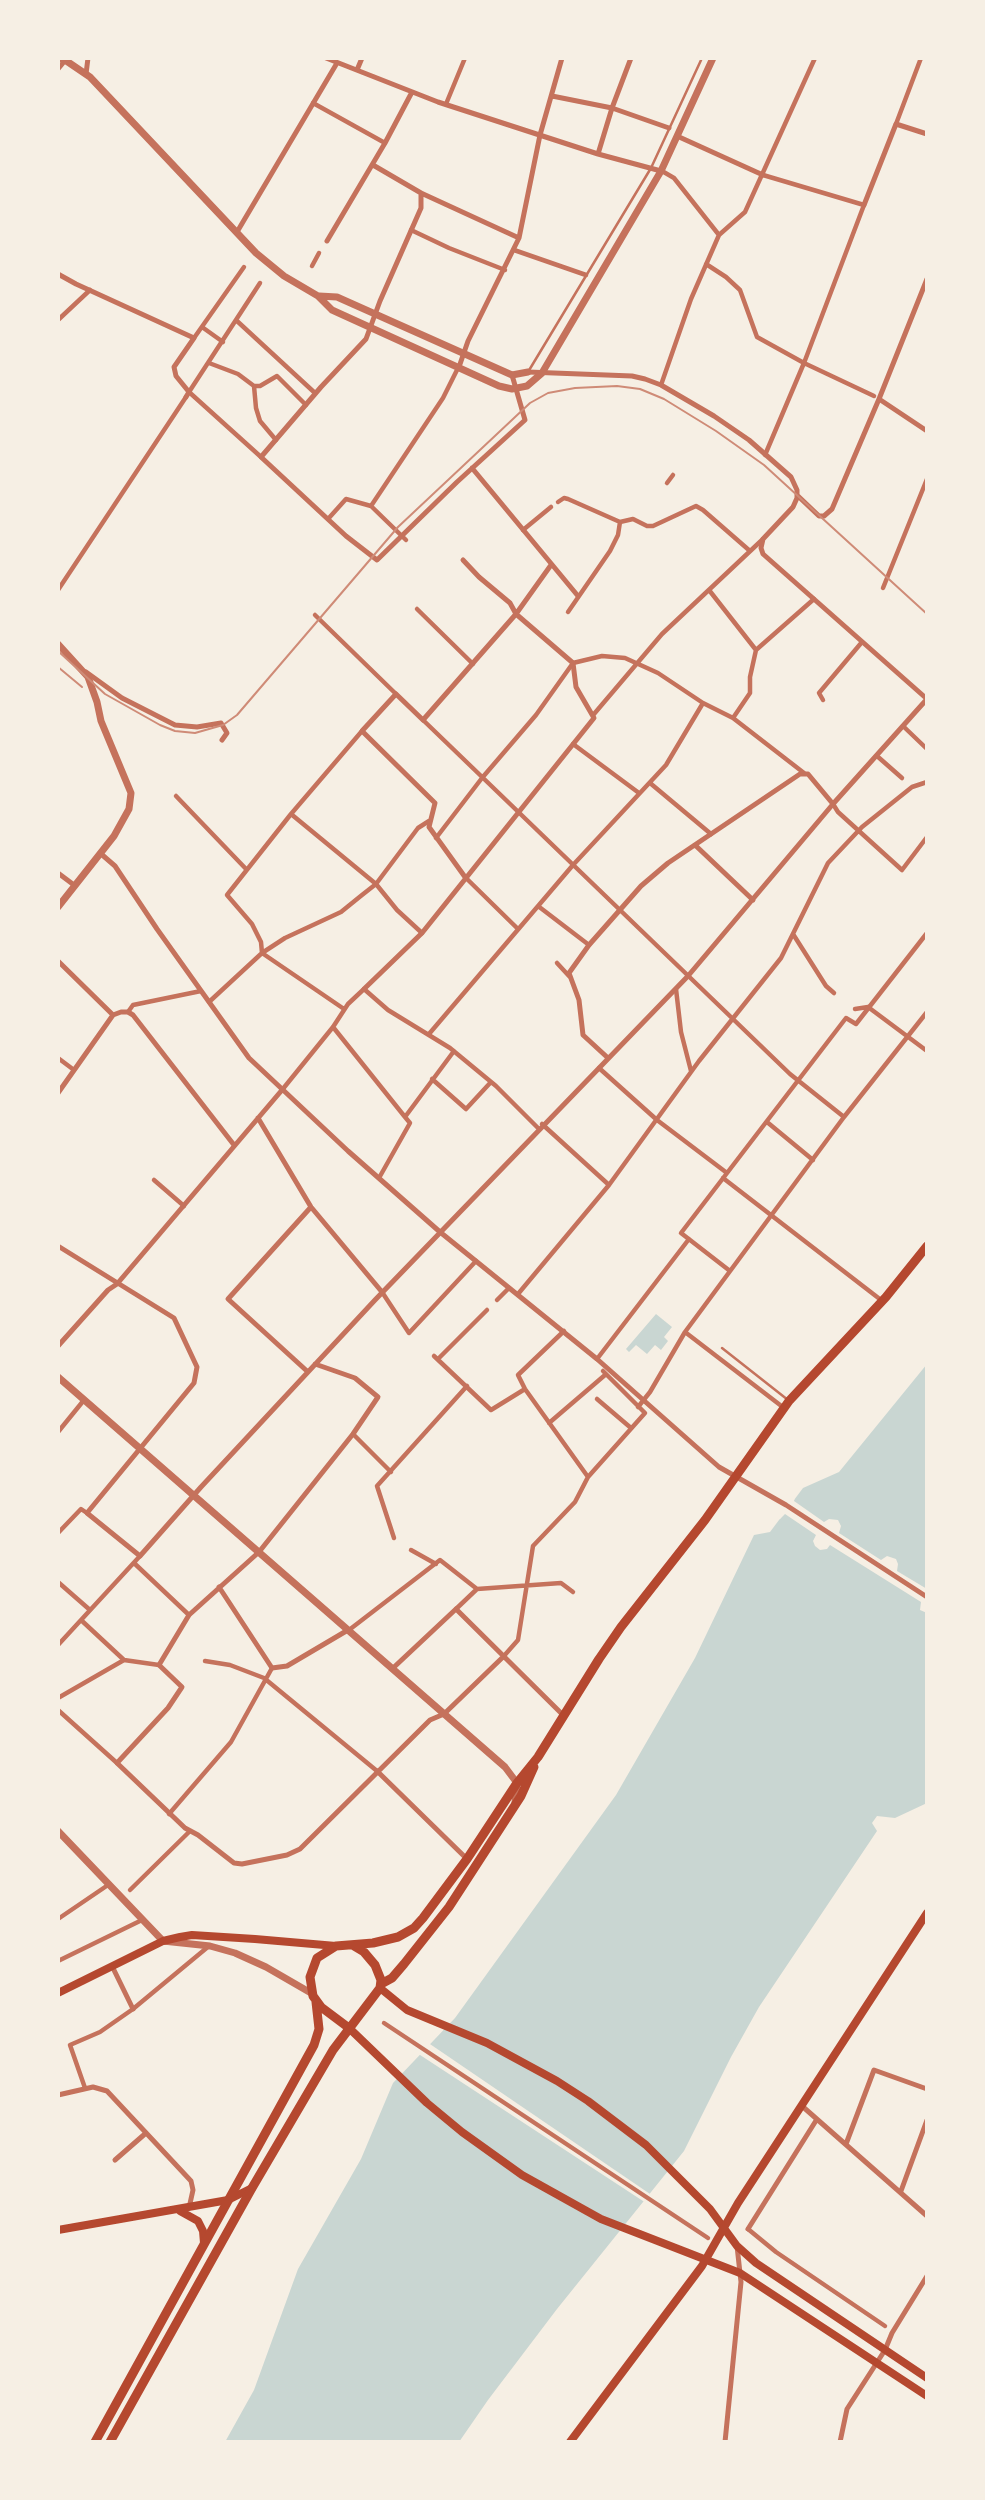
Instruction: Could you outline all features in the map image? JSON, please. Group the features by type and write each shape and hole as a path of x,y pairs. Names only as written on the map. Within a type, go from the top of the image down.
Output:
{"main road":[{"path":"110,2442 252,2188 333,2050 381,1986 398,1971 441,1918 513,1808 538,1757 563,1715 621,1627 705,1520 787,1405 882,1301 927,1246"},
{"path":"58,1993 163,1941 192,1935 336,1946 390,1940 414,1928 432,1908 517,1783 538,1757"},
{"path":"570,2442 706,2259 723,2227 927,1913"},
{"path":"352,1945 364,1952 375,1965 381,1986 407,2010 487,2043 588,2101 646,2145 710,2209 737,2246 756,2263 927,2378"},
{"path":"94,2442 314,2045 319,2029 310,1977 312,1968 317,1958 336,1946"},
{"path":"314,1998 378,2053 436,2110 523,2175 601,2219 740,2273 927,2396"},
{"path":"58,2230 228,2200 252,2188"},
{"path":"177,2210 198,2221 203,2231 204,2243"}],"street":[{"path":"58,69 64,58 86,74 271,267 318,296 332,310 502,387 516,389 531,383 542,373 661,171 713,58"},
{"path":"86,74 88,58"},
{"path":"326,58 446,104 598,154 661,171 674,178 719,234"},
{"path":"357,70 362,58"},
{"path":"446,104 465,58"},
{"path":"371,505 443,398 514,250 519,238 540,135 562,58"},
{"path":"598,154 611,108 631,58"},
{"path":"661,385 719,234 745,212 815,58"},
{"path":"765,455 804,363 921,58"},
{"path":"237,232 337,63"},
{"path":"327,241 373,165 412,92"},
{"path":"552,96 611,108 670,128"},
{"path":"313,103 385,143"},
{"path":"895,124 927,134"},
{"path":"677,136 763,175 863,205"},
{"path":"373,165 421,193 519,238"},
{"path":"261,457 307,406 315,393 366,339 421,208 421,193"},
{"path":"410,229 505,270"},
{"path":"514,250 586,275"},
{"path":"312,266 319,253"},
{"path":"706,264 740,290 757,337 877,398 927,431"},
{"path":"244,267 174,367 176,376 188,394 371,558 380,559 525,420 512,375"},
{"path":"58,274 194,338"},
{"path":"797,496 820,516 832,509 927,279"},
{"path":"58,590 260,283"},
{"path":"58,320 90,290"},
{"path":"58,1346 108,1290 117,1284 184,1206 282,1090 333,1027 344,1009 422,933 593,721 594,714 637,662 662,634 793,507 797,496 793,480 731,427 661,385 632,376 528,372 512,375 337,297 318,296"},
{"path":"237,321 315,393"},
{"path":"202,327 223,342"},
{"path":"209,363 238,374 254,386 260,386 276,376 307,406"},
{"path":"254,386 260,421 275,440"},
{"path":"472,468 578,596"},
{"path":"667,483 673,475"},
{"path":"883,587 927,479"},
{"path":"558,502 564,498 568,499 620,522 633,519 653,526 696,506 750,551"},
{"path":"328,519 346,499 371,505 403,537"},
{"path":"523,530 551,507"},
{"path":"568,612 610,551 618,535 620,522"},
{"path":"58,1645 382,1292 688,976 833,804 927,699 763,554 762,539"},
{"path":"463,560 479,578 510,603 516,614 573,663 576,687 594,714"},
{"path":"423,720 516,614 551,565"},
{"path":"709,590 756,650"},
{"path":"733,718 750,693 750,677 756,650 814,599"},
{"path":"417,608 473,664"},
{"path":"315,615 790,1074 844,1117"},
{"path":"823,699 819,693 862,642"},
{"path":"58,643 84,671 122,698 175,725 197,727 219,722 227,733 222,740"},
{"path":"436,838 482,778 536,715 573,663 609,656 637,662 659,673 703,703 733,718 806,774 838,812 902,870 927,837"},
{"path":"58,906 118,829 129,808 131,793 101,721 97,702 84,671"},
{"path":"262,953 261,942 252,924 227,895 291,814 396,694"},
{"path":"429,1034 573,865 666,765 703,703"},
{"path":"902,726 927,749"},
{"path":"362,731 435,803 429,827 436,838 466,877 518,929"},
{"path":"573,744 639,793"},
{"path":"877,756 902,778"},
{"path":"570,977 571,969 589,945 650,876 800,774 806,774"},
{"path":"518,1294 609,1185 691,1071 781,958 825,867 858,830 912,787 927,782"},
{"path":"650,783 711,834"},
{"path":"907,783 912,787"},
{"path":"176,796 247,870"},
{"path":"291,814 376,884 397,910 422,933"},
{"path":"208,1002 262,953 341,912 376,884 418,828 429,821"},
{"path":"695,845 753,900"},
{"path":"100,853 116,866 249,1058 379,1178 440,1232 564,1331 719,1466 927,1597"},
{"path":"58,873 74,885"},
{"path":"538,906 589,945"},
{"path":"730,1271 681,1233 846,1018 856,1024 927,933"},
{"path":"793,934 826,986 834,993"},
{"path":"262,953 344,1009"},
{"path":"58,961 113,1015"},
{"path":"557,963 570,977 579,1000 583,1035 607,1058"},
{"path":"676,988 681,1032 691,1071"},
{"path":"364,989 388,1010 452,1049 609,1185"},
{"path":"58,1093 113,1015 127,1013 133,1005 201,991"},
{"path":"855,1009 869,1007 925,1049"},
{"path":"638,1407 685,1332 844,1117 927,1012"},
{"path":"127,1013 234,1145"},
{"path":"333,1027 410,1123 379,1178"},
{"path":"406,1115 452,1049"},
{"path":"58,1058 74,1070"},
{"path":"598,1067 657,1120 727,1173"},
{"path":"432,1079 466,1109 494,1084"},
{"path":"258,1118 311,1207 382,1292 409,1333 477,1261"},
{"path":"767,1122 813,1160"},
{"path":"723,1178 882,1301"},
{"path":"154,1180 184,1206"},
{"path":"307,1372 229,1299 311,1207"},
{"path":"597,1359 689,1239"},
{"path":"58,1246 174,1318 197,1367 197,1377 87,1513"},
{"path":"497,1300 510,1287"},
{"path":"487,1310 436,1358 491,1410 525,1389"},
{"path":"564,1331 518,1375 525,1389 588,1477"},
{"path":"685,1332 787,1405"},
{"path":"159,1665 189,1615 259,1552 353,1434 378,1397 355,1378 315,1364"},
{"path":"58,1710 189,1832 198,1835 237,1865 287,1855 300,1849 430,1720 444,1714 518,1640 533,1546 575,1502 588,1477 645,1413 604,1373 549,1423"},
{"path":"58,1377 505,1767 517,1783 513,1808"},
{"path":"394,1538 377,1486 467,1386"},
{"path":"597,1399 631,1428"},
{"path":"58,1432 84,1400"},
{"path":"353,1434 391,1472"},
{"path":"58,1533 81,1508 141,1556"},
{"path":"411,1550 436,1564"},
{"path":"169,1814 231,1742 247,1716 264,1678 272,1668 287,1666 348,1630 440,1560 477,1589"},
{"path":"134,1563 189,1615"},
{"path":"58,1582 90,1610"},
{"path":"392,1669 477,1589 561,1583 573,1592"},
{"path":"219,1587 272,1668"},
{"path":"456,1609 563,1715"},
{"path":"81,1620 124,1660 159,1665 182,1687 168,1708 117,1763"},
{"path":"58,1698 124,1660"},
{"path":"205,1661 230,1665 264,1678 377,1771 467,1859"},
{"path":"58,1831 163,1941 210,1946 251,1959 314,1998"},
{"path":"130,1890 189,1832"},
{"path":"58,1919 109,1885"},
{"path":"58,1961 142,1920"},
{"path":"85,2088 70,2045 100,2032 133,2009 210,1946"},
{"path":"112,1966 133,2009"},
{"path":"384,2023 708,2238"},
{"path":"846,2144 874,2070 927,2089"},
{"path":"58,2095 85,2088 104,2088 191,2181 193,2190 189,2208"},
{"path":"802,2106 927,2216"},
{"path":"817,2119 748,2229 776,2252 885,2326"},
{"path":"901,2192 927,2120"},
{"path":"115,2160 146,2133"},
{"path":"725,2442 740,2273 737,2246"},
{"path":"840,2442 846,2409 886,2350 892,2333 927,2276"}],"lane":[{"path":"528,372 651,168 702,58"},
{"path":"722,1348 787,1405"}],"shaded area":[{"path":"656,1314 672,1327 664,1337 668,1341 661,1350 655,1345 647,1354 636,1345 629,1352 626,1349"},
{"path":"927,1364 927,1803 895,1818 877,1816 872,1823 877,1831 759,2007 684,2151 557,2309 459,2442 225,2442 254,2390 298,2269 361,2159 393,2083 455,2018 616,1795 695,1658 754,1535 770,1532 803,1488 839,1472"}],"pier":[{"path":"796,1492 794,1501 824,1522 829,1519 838,1520 841,1526 839,1533 881,1560 887,1556 896,1559 897,1571 927,1589 927,1613 920,1610 921,1602 830,1545 827,1549 820,1550 813,1541 816,1535 785,1514 776,1520"},
{"path":"427,2042 653,2196 646,2203 417,2053"}],"tram line":[{"path":"58,651 105,694 160,725 175,731 195,733 223,725 237,715 398,527 530,403 548,393 575,388 617,386 640,389 664,399 764,465 927,614"},
{"path":"58,667 82,687"}]}
